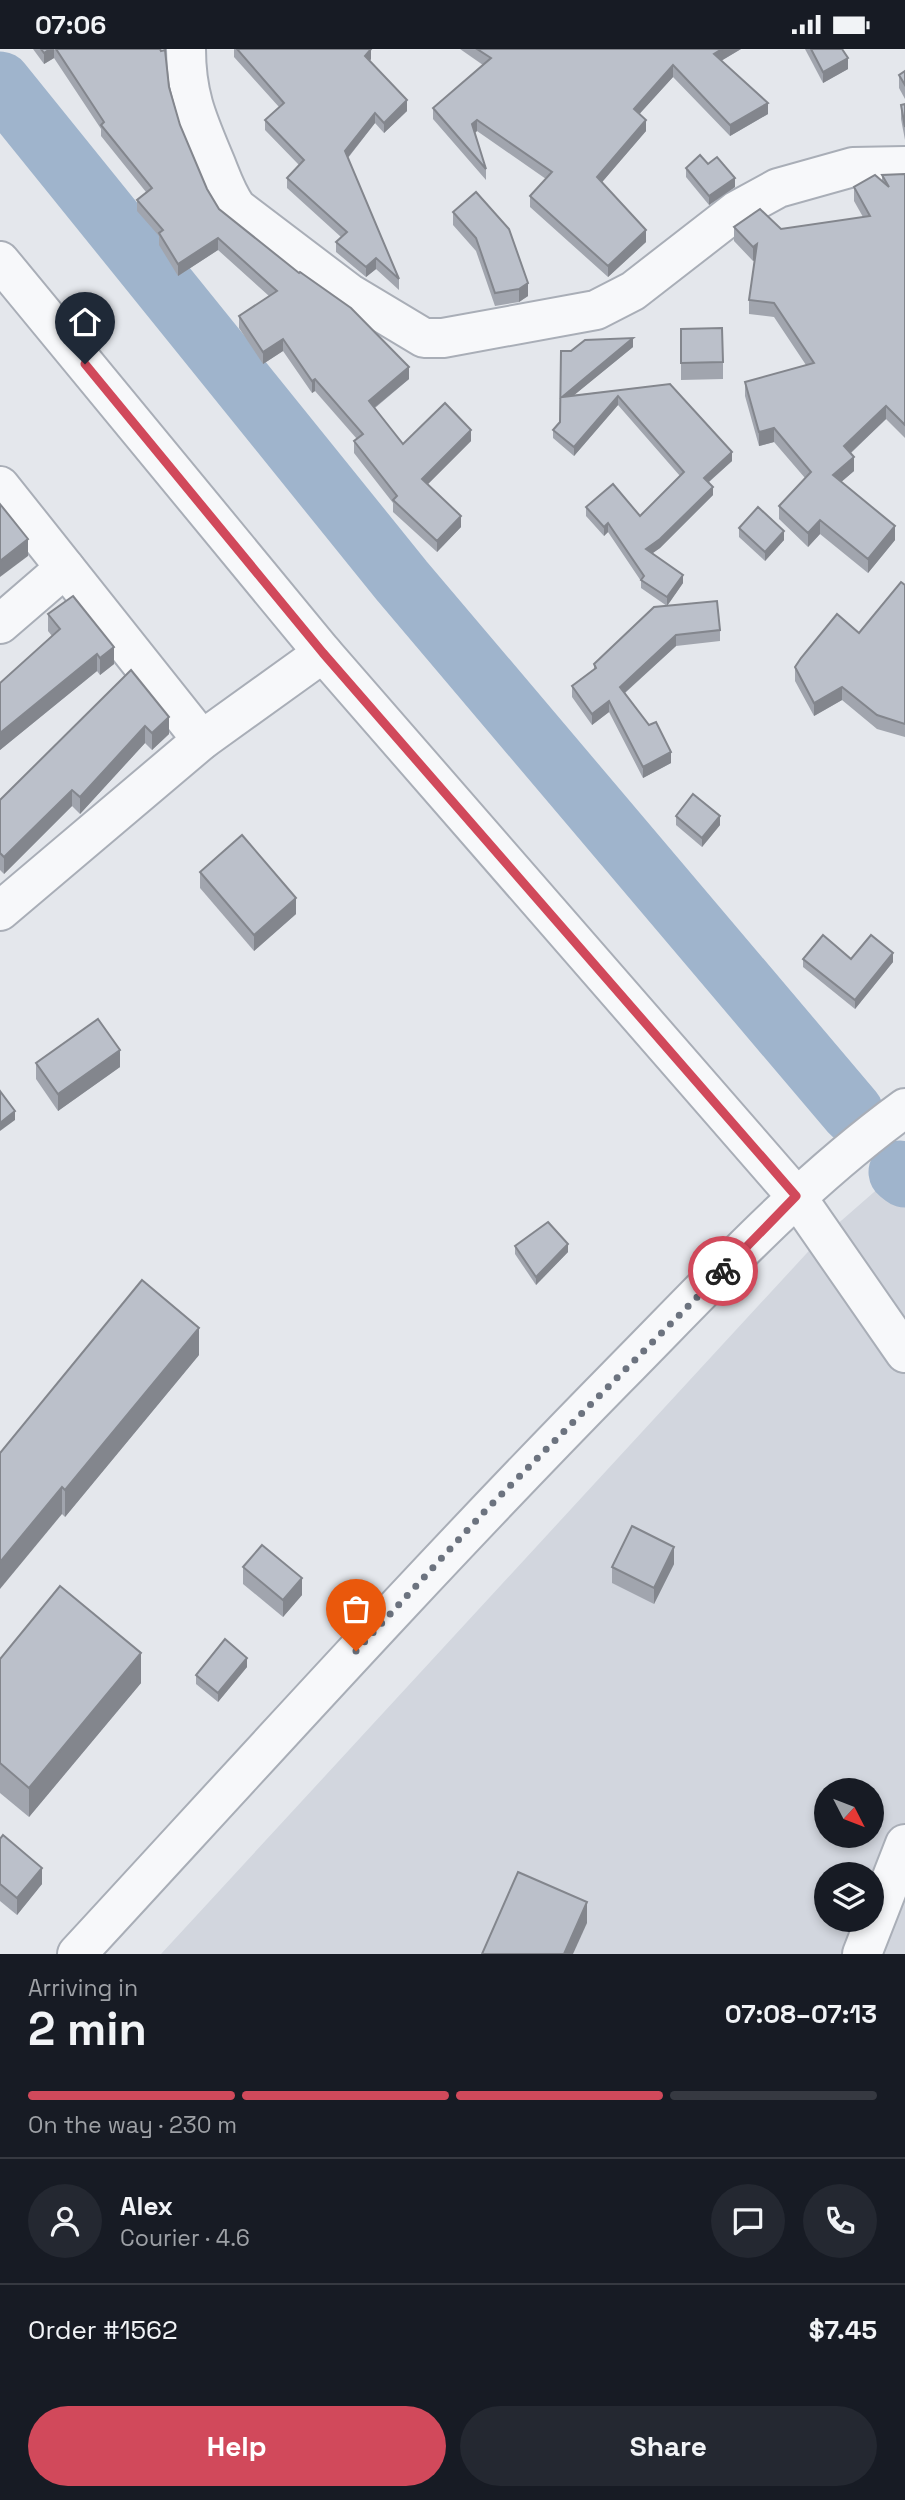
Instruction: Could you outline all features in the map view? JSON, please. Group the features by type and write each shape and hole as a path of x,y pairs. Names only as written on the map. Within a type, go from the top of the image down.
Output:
{"street":[{"path":"186,49 187,85 193,110 227,194 237,208 349,293 424,338 443,338 596,310 633,291 736,211 778,188 853,167 905,166"},
{"path":"0,261 323,653 796,1196 905,1353"},
{"path":"0,486 202,740"},
{"path":"0,624 65,568"},
{"path":"0,911 202,740 323,653"},
{"path":"77,1954 486,1510 796,1196 905,1108"},
{"path":"862,1954 905,1844"}],"shaded area":[{"path":"905,1165 905,1954 161,1954 818,1241"}],"building":[{"path":"56,49 165,50 169,87 180,125 207,189 219,209 299,273 351,308 409,367 369,401 403,444 445,403 471,430 422,479 461,516 437,541 393,500 397,496 354,441 363,434 315,379 312,381 283,339 263,352 239,316 277,291 218,238 178,264 159,233 163,230 137,200 152,188 101,125 104,122"},
{"path":"237,49 371,49 365,56 407,100 384,123 375,113 345,151 399,279 376,258 366,267 336,242 347,232 287,178 304,160 265,120 284,103"},
{"path":"477,49 722,49 714,54 768,103 730,125 673,65 634,109 646,120 597,177 646,230 608,266 530,196 552,172 477,120 472,124 486,169 433,108 491,58"},
{"path":"811,49 842,49 848,58 823,72"},
{"path":"905,71 905,85 899,75"},
{"path":"905,104 905,127 901,105"},
{"path":"700,155 708,164 717,157 735,178 709,196 686,168"},
{"path":"905,174 905,425 886,406 844,446 854,457 833,475 895,526 868,559 820,520 808,533 779,506 811,472 774,428 759,432 745,382 814,363 774,303 749,300 757,244 753,247 734,227 760,209 781,229 870,216 854,187 875,175 889,187 882,175"},
{"path":"476,192 509,229 528,283 519,289 495,293 476,238 453,212"},
{"path":"722,328 723,362 681,363 681,329"},
{"path":"633,338 562,397 670,384 732,452 704,478 713,487 660,539 646,549 683,575 667,597 641,580 644,576 608,523 604,527 586,507 613,484 640,516 684,472 618,396 574,447 553,430 560,422 561,351 571,351 585,340"},
{"path":"0,504 28,539 0,561"},
{"path":"758,507 784,531 765,552 739,528"},
{"path":"901,582 905,585 905,724 877,715 842,687 814,703 795,667 801,658 837,614 859,633"},
{"path":"73,596 114,647 100,658 97,654 0,733 0,683 60,629 48,614"},
{"path":"717,601 720,630 676,635 620,687 649,725 656,722 671,752 643,767 609,701 592,714 572,686 596,668 594,664 654,607"},
{"path":"131,670 169,717 152,733 145,726 80,797 72,790 4,857 0,853 0,800"},
{"path":"693,794 720,816 702,838 676,816"},
{"path":"242,835 296,898 254,935 200,872"},
{"path":"823,935 851,959 871,935 893,953 855,1000 803,959"},
{"path":"98,1019 120,1050 58,1094 36,1063"},
{"path":"0,1091 15,1111 0,1123"},
{"path":"548,1222 568,1244 536,1277 515,1246"},
{"path":"142,1280 199,1328 65,1490 62,1487 0,1562 0,1453"},
{"path":"632,1526 674,1547 654,1588 612,1567"},
{"path":"262,1545 302,1578 283,1600 243,1567"},
{"path":"60,1586 141,1653 29,1788 0,1763 0,1659"},
{"path":"225,1639 247,1658 218,1693 196,1675"},
{"path":"3,1835 42,1868 17,1898 0,1884 0,1839"},
{"path":"518,1872 587,1902 564,1954 482,1954"}],"waterway":[{"path":"0,83 402,581 852,1112"},
{"path":"900,1172 905,1176"}],"way so far":[{"path":"356,1651 486,1510 723,1271"}],"route":[{"path":"85,364 323,653 796,1196 723,1271"}]}
